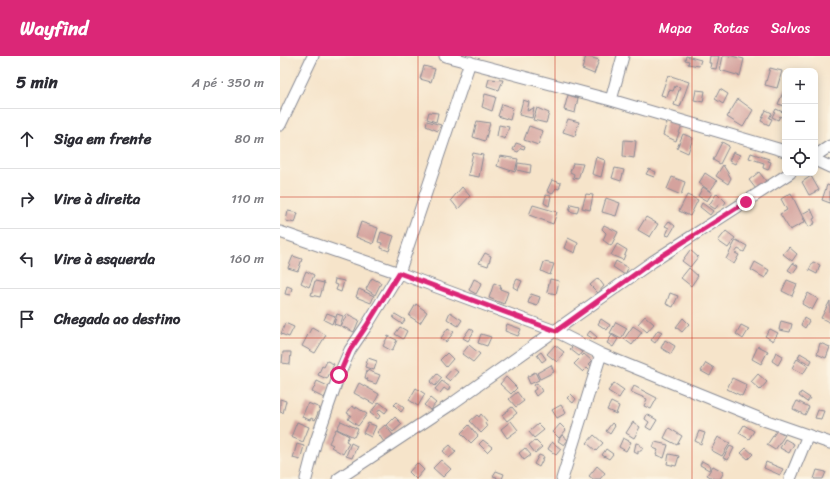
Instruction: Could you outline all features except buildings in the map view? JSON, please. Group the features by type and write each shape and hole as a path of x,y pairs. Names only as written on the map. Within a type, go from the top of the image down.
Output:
{"street":[{"path":"280,125 313,56"},
{"path":"445,56 466,60 610,100 782,150"},
{"path":"610,100 623,56"},
{"path":"306,479 316,441 339,375 350,350 399,273 466,60"},
{"path":"818,154 830,146"},
{"path":"818,161 830,167"},
{"path":"338,479 453,403 652,262 785,176"},
{"path":"280,232 399,273 556,331 601,354 761,419 830,442"},
{"path":"562,479 601,354"},
{"path":"790,479 808,435"}],"route":[{"path":"339,375 350,350 399,273 556,331 652,262 746,202"}]}
